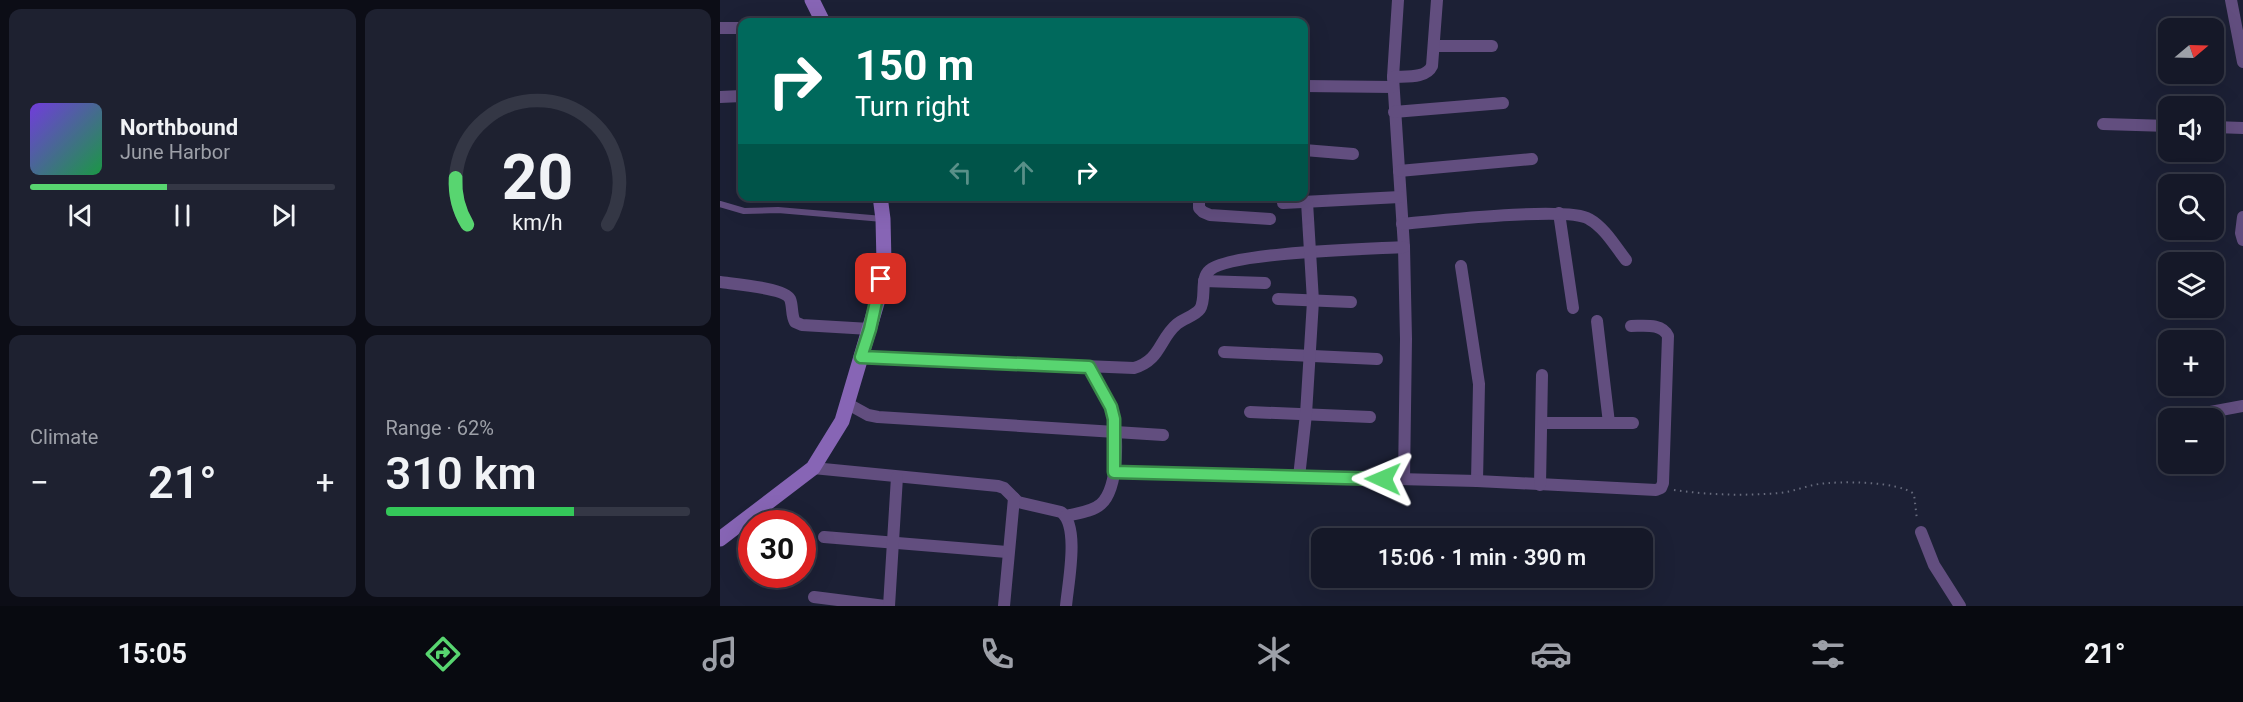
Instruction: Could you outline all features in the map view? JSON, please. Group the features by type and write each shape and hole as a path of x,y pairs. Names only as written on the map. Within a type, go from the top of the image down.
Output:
{"street":[{"path":"812,0 819,18"},
{"path":"1398,0 1393,82 1404,247 1406,339 1404,479"},
{"path":"1308,86 1393,82 1423,75 1430,71 1437,0"},
{"path":"2231,0 2243,62"},
{"path":"720,28 738,28"},
{"path":"1434,46 1492,46"},
{"path":"720,96 738,96"},
{"path":"1394,112 1503,103"},
{"path":"2103,123 2158,126"},
{"path":"2224,127 2243,128"},
{"path":"1308,150 1353,154"},
{"path":"1399,171 1532,159"},
{"path":"1283,204 1400,197"},
{"path":"720,539 813,468 846,412 870,329 884,262 881,201"},
{"path":"1199,201 1199,208 1210,215 1270,219"},
{"path":"1299,477 1314,301 1307,202"},
{"path":"1402,224 1558,213 1582,215 1604,231 1626,260"},
{"path":"1558,213 1573,308"},
{"path":"2243,217 2241,233 2243,240"},
{"path":"861,357 1134,368 1155,356 1175,325 1197,312 1201,307 1204,281 1211,269 1229,262 1311,253 1404,247"},
{"path":"1461,266 1479,384 1477,481"},
{"path":"1204,281 1265,283"},
{"path":"720,282 783,292 791,300 792,316 795,322 802,325 870,329"},
{"path":"1278,299 1351,302"},
{"path":"1597,321 1609,423"},
{"path":"1114,472 1477,481 1656,490 1661,488 1664,472 1668,336 1665,330 1659,327 1631,326"},
{"path":"1224,351 1377,359"},
{"path":"1066,516 1086,512 1103,502 1108,496 1114,472 1116,432 1111,407 1089,367"},
{"path":"1540,485 1542,375"},
{"path":"2224,409 2243,406"},
{"path":"846,412 860,412 878,417 1163,435"},
{"path":"1250,412 1370,417"},
{"path":"1542,423 1633,423"},
{"path":"813,468 998,486 1024,504 1055,509 1066,516 1071,528 1066,606"},
{"path":"814,597 887,606 897,477"},
{"path":"1004,606 1007,552 1014,498"},
{"path":"1921,532 1934,565 1960,606"},
{"path":"824,537 1007,552"}],"lane":[{"path":"720,204 744,211 778,210 883,219"}],"path":[{"path":"1661,488 1703,494 1778,493 1839,482 1879,484 1905,489 1914,494 1915,512"}],"route":[{"path":"881,279 879,296 861,357 1089,367 1111,407 1114,419 1116,432 1114,472 1383,479"}]}
